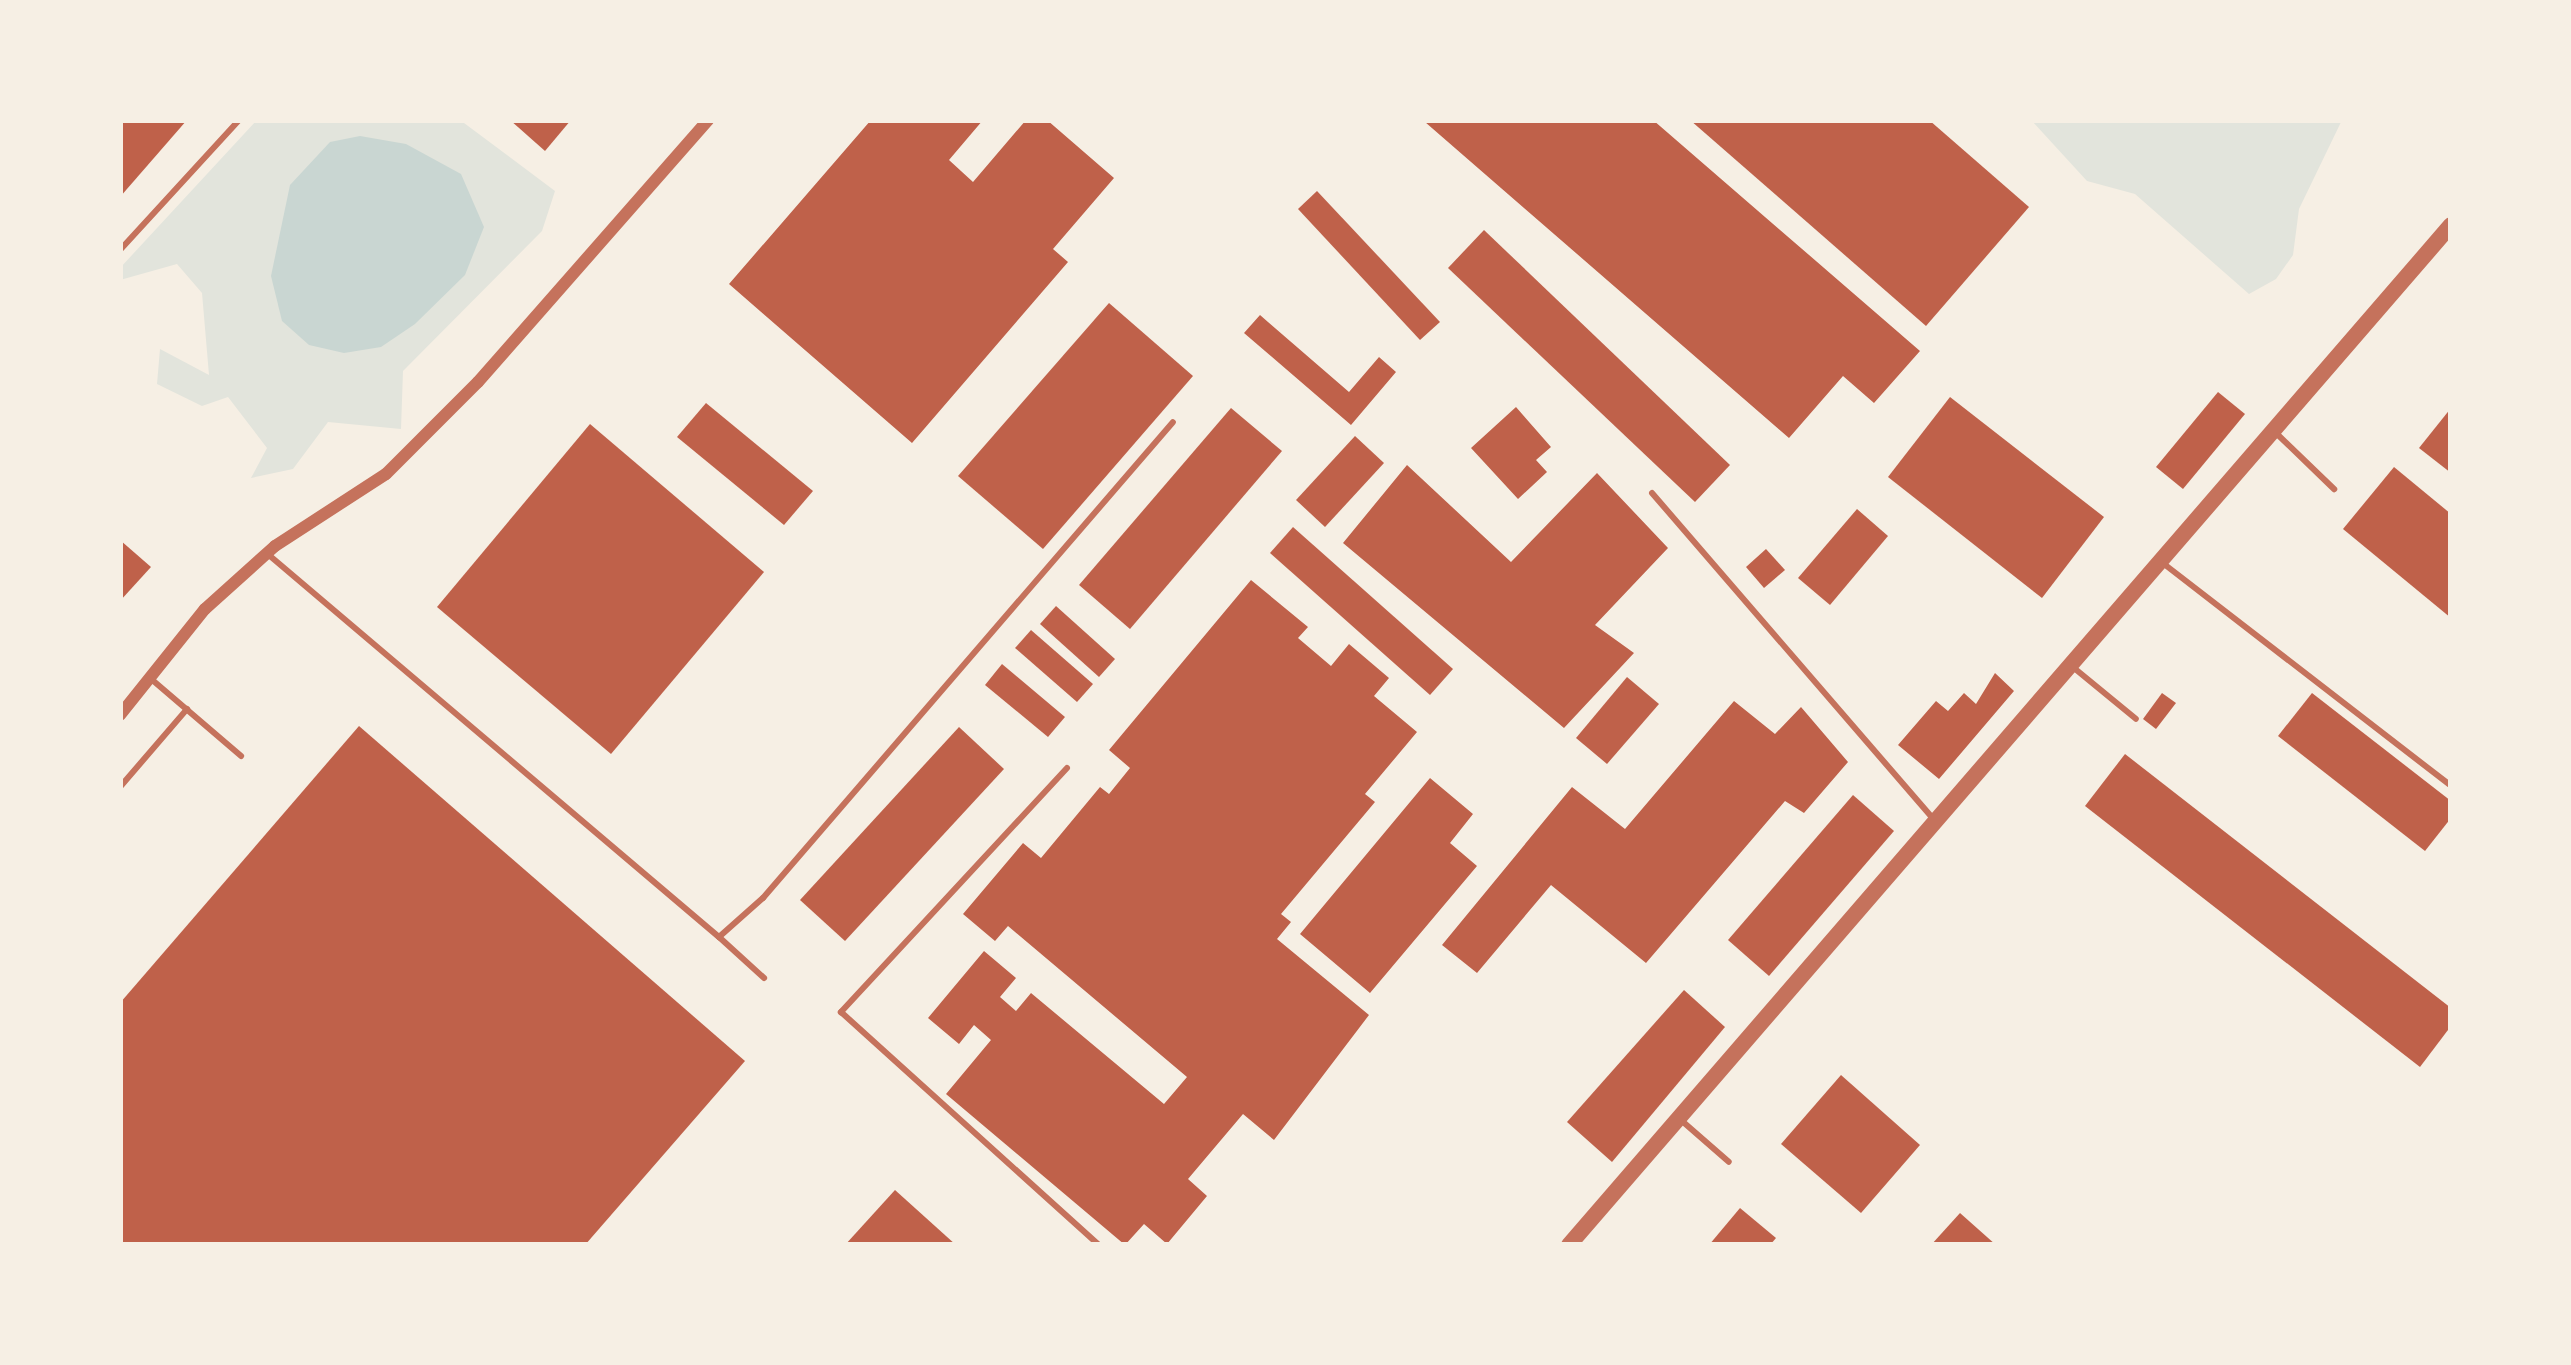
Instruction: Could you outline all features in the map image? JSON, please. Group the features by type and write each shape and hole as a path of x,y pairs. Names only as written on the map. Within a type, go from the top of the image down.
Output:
{"street":[{"path":"120,715 205,610 267,554 401,458 708,120"},
{"path":"1569,1245 2451,225"}],"lane":[{"path":"120,250 239,120"},
{"path":"719,937 763,898 1173,422"},
{"path":"2274,430 2334,489"},
{"path":"1652,493 1936,823"},
{"path":"267,554 764,978"},
{"path":"2161,561 2451,786"},
{"path":"2071,666 2136,719"},
{"path":"150,678 241,756"},
{"path":"120,787 187,709"},
{"path":"1067,768 842,1012 1099,1245"},
{"path":"1680,1119 1729,1162"}],"shaded area":[{"path":"257,120 460,120 555,191 542,231 403,371 401,429 328,422 293,469 251,478 267,448 228,397 202,406 157,384 160,349 209,375 202,293 177,264 120,280 120,268"},
{"path":"2031,120 2342,120 2299,209 2293,255 2276,279 2249,294 2135,194 2087,181"},
{"path":"360,136 406,144 461,174 484,227 465,275 415,324 381,347 344,353 309,345 282,321 271,276 290,185 330,142"}],"building":[{"path":"120,120 187,120 120,197"},
{"path":"510,120 571,120 545,151"},
{"path":"871,120 983,120 949,160 973,182 1026,120 1047,120 1114,178 1053,249 1068,262 912,443 729,284"},
{"path":"1653,120 1920,351 1874,403 1843,376 1789,438 1425,122"},
{"path":"1690,120 1929,120 2029,207 1926,326"},
{"path":"1317,191 1440,322 1420,340 1298,209"},
{"path":"1484,230 1730,465 1695,502 1448,268"},
{"path":"1109,303 1193,376 1043,549 958,476"},
{"path":"1260,315 1349,392 1379,357 1396,372 1351,425 1244,333"},
{"path":"2218,392 2245,414 2183,489 2156,467"},
{"path":"1950,397 2104,517 2042,598 1888,477"},
{"path":"706,403 813,491 784,525 677,437"},
{"path":"1516,407 1551,447 1536,460 1547,472 1518,499 1471,448"},
{"path":"1231,408 1282,451 1130,629 1079,585"},
{"path":"2451,408 2451,473 2419,448"},
{"path":"590,424 764,572 611,754 437,607"},
{"path":"1355,436 1384,463 1325,527 1296,500"},
{"path":"1407,465 1511,562 1597,473 1668,548 1595,625 1634,653 1564,728 1343,543"},
{"path":"2394,467 2451,514 2451,618 2343,529"},
{"path":"1857,509 1888,536 1830,605 1798,578"},
{"path":"1293,527 1453,669 1430,695 1270,553"},
{"path":"120,540 151,567 120,601"},
{"path":"1766,549 1785,570 1764,588 1746,567"},
{"path":"1251,580 1308,627 1298,638 1331,666 1349,644 1389,678 1374,696 1417,732 1365,794 1375,802 1281,914 1291,922 1277,939 1369,1015 1274,1140 1243,1114 1188,1179 1207,1196 1167,1244 1144,1224 1125,1245 946,1094 991,1040 974,1025 959,1044 928,1018 984,951 1016,978 1000,997 1016,1011 1031,993 1164,1104 1187,1077 1008,926 995,941 963,914 1023,843 1041,858 1100,787 1109,794 1130,768 1109,750"},
{"path":"1056,606 1115,659 1099,677 1040,624"},
{"path":"1031,630 1093,684 1077,702 1015,648"},
{"path":"1002,664 1065,717 1048,737 985,685"},
{"path":"1995,673 2014,691 1939,779 1898,745 1936,701 1948,711 1964,693 1976,704"},
{"path":"1627,677 1659,704 1607,764 1576,738"},
{"path":"2162,693 2176,703 2156,729 2143,719"},
{"path":"2312,693 2451,801 2451,818 2425,851 2278,736"},
{"path":"1734,701 1775,734 1801,707 1848,762 1804,813 1785,801 1646,963 1551,885 1477,973 1442,945 1572,787 1625,829"},
{"path":"359,726 745,1061 585,1245 120,1245 120,1003"},
{"path":"959,727 1004,769 845,941 800,900"},
{"path":"2125,754 2451,1008 2451,1026 2420,1067 2085,806"},
{"path":"1430,778 1473,814 1450,843 1477,866 1370,993 1300,934"},
{"path":"1853,795 1894,831 1769,976 1728,940"},
{"path":"1684,990 1725,1027 1612,1162 1567,1122"},
{"path":"1841,1075 1920,1145 1861,1213 1781,1144"},
{"path":"895,1190 956,1245 845,1245"},
{"path":"1740,1208 1776,1238 1770,1245 1709,1245"},
{"path":"1960,1213 1996,1245 1931,1245"}]}
